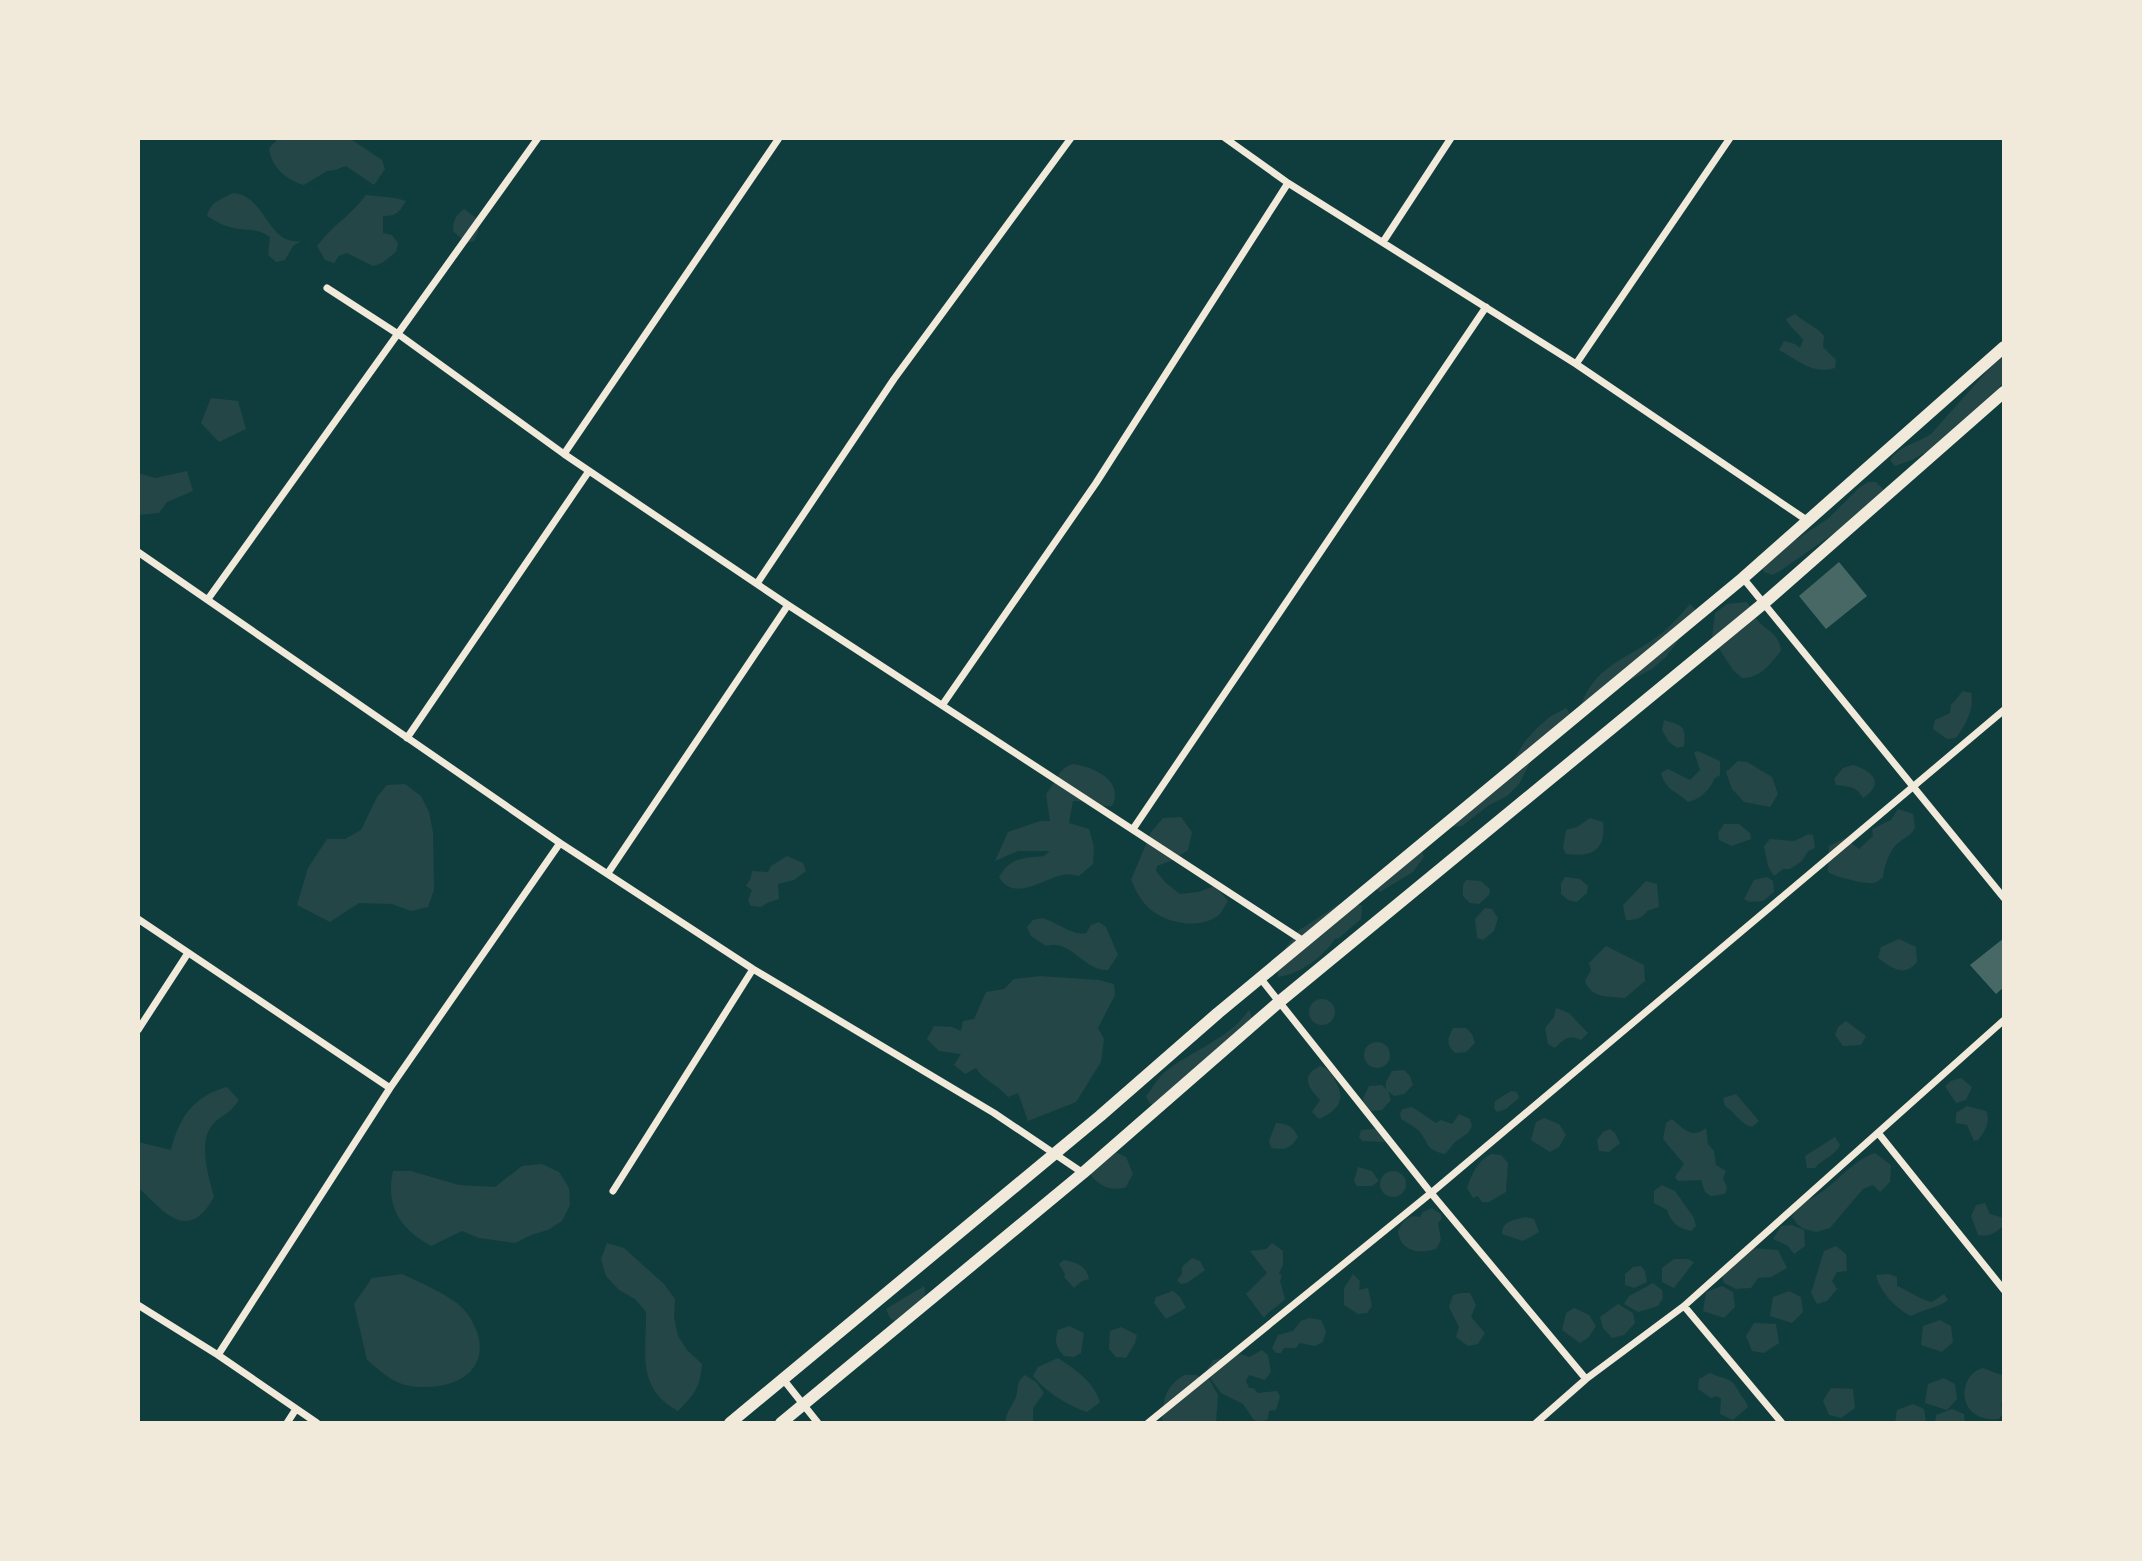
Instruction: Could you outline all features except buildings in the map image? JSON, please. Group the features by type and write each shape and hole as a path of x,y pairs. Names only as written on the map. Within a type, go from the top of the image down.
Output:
{"street":[{"path":"208,599 538,138"},
{"path":"564,454 779,138"},
{"path":"758,582 894,379 1071,138"},
{"path":"1225,138 1288,183 1576,364 1808,521"},
{"path":"1383,242 1451,138"},
{"path":"1576,364 1730,138"},
{"path":"943,704 1096,483 1288,183"},
{"path":"327,288 398,334 564,454 758,582 788,605 1305,942"},
{"path":"1133,829 1486,307"},
{"path":"730,1423 1100,1116 1218,1013 1743,578 2004,347"},
{"path":"781,1423 1083,1173 1279,1002 1764,603 2004,392"},
{"path":"407,738 589,471"},
{"path":"138,552 560,843 753,968 994,1114 1083,1173"},
{"path":"1743,578 2004,898"},
{"path":"608,873 788,605"},
{"path":"1148,1423 1431,1193 2004,710"},
{"path":"218,1355 390,1088 560,843"},
{"path":"138,919 390,1088"},
{"path":"138,1030 188,953"},
{"path":"613,1191 753,968"},
{"path":"1261,979 1431,1193 1586,1379"},
{"path":"1536,1423 1586,1379 1684,1306 2004,1020"},
{"path":"1879,1134 2004,1290"},
{"path":"138,1305 218,1355 317,1423"},
{"path":"1684,1306 1782,1423"},
{"path":"783,1379 818,1423"},
{"path":"287,1423 296,1409"}],"shaded area":[{"path":"279,138 349,138 382,160 385,169 374,185 346,166 327,171 304,185 291,180 276,167 269,148"},
{"path":"233,193 253,202 280,236 301,241 293,246 285,260 276,262 268,255 270,237 266,234 230,227 207,216 214,204"},
{"path":"366,195 406,201 397,213 383,216 383,233 392,235 398,243 396,252 382,263 373,266 347,253 339,256 334,263 325,260 317,246"},
{"path":"464,209 479,220 474,241 466,243 453,231 456,218"},
{"path":"1795,314 1824,336 1823,347 1836,360 1835,368 1812,368 1779,350 1784,341 1800,348 1803,340 1786,319"},
{"path":"2004,352 2004,382 1994,394 1943,442 1912,460 1895,466 1890,460 1894,455 1931,434"},
{"path":"211,398 238,401 246,429 219,442 201,423"},
{"path":"187,471 193,491 167,502 159,513 138,515 138,473 155,478"},
{"path":"1868,482 1876,482 1886,497 1780,571 1772,575 1764,572 1760,563 1788,542 1829,518"},
{"path":"1747,602 1758,621 1776,637 1781,651 1760,673 1742,678 1733,670 1712,638 1715,613 1727,604"},
{"path":"1690,604 1699,613 1666,657 1652,669 1621,685 1579,714 1590,687 1598,677 1659,635"},
{"path":"1963,691 1971,693 1970,711 1956,738 1947,739 1933,729 1935,720 1950,713 1951,705"},
{"path":"1566,708 1576,722 1534,755 1519,784 1507,796 1489,805 1462,826 1442,827 1507,770 1526,740 1538,727"},
{"path":"1664,720 1682,727 1684,746 1677,748 1669,742 1662,730"},
{"path":"1698,751 1720,761 1720,775 1704,793 1688,802 1669,787 1661,773 1668,769 1690,780 1700,770 1694,752"},
{"path":"1738,761 1747,762 1772,777 1778,794 1770,807 1744,802 1732,789 1726,772"},
{"path":"1073,764 1098,772 1114,789 1112,806 1073,801 1069,823 1089,829 1094,847 1093,864 1079,876 1062,875 1028,887 1012,888 999,877 1003,870 1013,862 1044,856 1050,851 1018,851 995,861 1008,832 1040,821 1050,821 1046,794 1061,772"},
{"path":"1853,765 1874,778 1874,788 1863,798 1852,788 1836,785 1834,779 1843,768"},
{"path":"405,784 421,796 429,812 433,832 434,890 428,907 411,911 392,904 359,903 330,922 297,905 308,868 327,839 345,839 361,830 377,797 387,785"},
{"path":"1898,809 1913,814 1915,828 1892,851 1882,878 1873,883 1863,882 1828,872 1829,846 1845,838 1859,849 1873,836 1872,829 1891,820"},
{"path":"1181,817 1192,832 1188,850 1157,866 1156,871 1180,894 1215,886 1228,901 1219,915 1211,920 1183,923 1156,914 1141,899 1131,880 1151,832 1163,818"},
{"path":"1590,818 1603,822 1599,846 1590,853 1566,854 1563,848 1566,830 1577,827"},
{"path":"1724,824 1739,824 1750,833 1751,839 1732,846 1719,840 1718,833"},
{"path":"1809,834 1813,835 1815,848 1808,851 1802,861 1774,876 1768,866 1764,846 1770,839 1794,841"},
{"path":"1421,847 1424,857 1413,872 1380,892 1373,885"},
{"path":"787,856 803,863 806,871 794,880 778,884 779,899 761,907 751,906 748,900 752,890 746,886 752,871 768,872 771,866"},
{"path":"1565,877 1580,879 1588,886 1587,893 1577,902 1568,900 1561,894 1561,883"},
{"path":"1767,877 1773,881 1774,892 1763,901 1749,902 1744,899 1754,880"},
{"path":"1466,880 1481,881 1490,889 1489,895 1479,904 1470,903 1463,896"},
{"path":"1646,881 1657,884 1659,907 1638,918 1626,920 1623,905"},
{"path":"1339,904 1362,905 1361,919 1335,939 1310,964 1278,977 1276,961 1298,931"},
{"path":"1485,908 1492,909 1498,918 1494,931 1483,940 1477,938 1475,919"},
{"path":"1042,918 1080,933 1086,933 1091,925 1099,922 1106,927 1118,955 1108,970 1100,969 1063,947 1046,946 1031,936 1027,927 1033,920"},
{"path":"1899,939 1916,947 1917,962 1907,970 1893,968 1878,958 1881,947"},
{"path":"1606,946 1644,965 1645,981 1625,998 1596,994 1585,981 1591,970 1589,963"},
{"path":"1040,976 1099,980 1114,984 1115,995 1098,1028 1104,1039 1101,1062 1076,1102 1028,1121 1018,1093 1008,1097 976,1068 965,1074 954,1065 961,1054 939,1051 927,1039 934,1026 952,1027 961,1031 963,1021 974,1019 986,992 1004,989 1014,979"},
{"path":"1322,999 1331,1003 1335,1012 1331,1021 1322,1025 1313,1021 1309,1012 1313,1003"},
{"path":"1556,1008 1569,1013 1588,1033 1581,1040 1566,1038 1555,1048 1548,1044 1545,1028 1554,1017"},
{"path":"1249,1010 1252,1018 1159,1104 1150,1104 1146,1096 1163,1074 1221,1037"},
{"path":"1846,1021 1866,1036 1861,1045 1843,1046 1835,1035 1838,1027"},
{"path":"1453,1028 1466,1028 1472,1034 1475,1043 1466,1052 1455,1053 1450,1047 1449,1039"},
{"path":"1377,1042 1386,1046 1390,1055 1386,1064 1377,1068 1368,1064 1364,1055 1368,1046"},
{"path":"1320,1066 1332,1074 1339,1089 1340,1100 1331,1112 1319,1119 1312,1112 1320,1100 1309,1086 1308,1078"},
{"path":"1404,1070 1413,1085 1404,1094 1394,1096 1388,1091 1391,1100 1382,1110 1371,1111 1364,1104 1363,1098 1369,1086 1382,1085 1386,1089 1386,1082 1392,1071"},
{"path":"1961,1078 1972,1087 1966,1100 1956,1103 1945,1086"},
{"path":"227,1087 239,1100 215,1122 206,1138 207,1169 214,1197 195,1219 176,1219 157,1206 138,1187 138,1142 171,1150 178,1128 197,1102"},
{"path":"1511,1091 1517,1092 1519,1098 1506,1109 1497,1112 1494,1108 1495,1101"},
{"path":"1736,1094 1759,1121 1752,1127 1725,1106 1723,1098"},
{"path":"1967,1106 1986,1111 1988,1119 1978,1140 1974,1141 1967,1125 1956,1123 1956,1113"},
{"path":"1412,1107 1436,1123 1441,1120 1452,1124 1459,1114 1470,1119 1472,1126 1445,1154 1434,1151 1418,1130 1401,1119 1400,1113 1403,1109"},
{"path":"1544,1118 1559,1124 1566,1135 1559,1147 1550,1152 1531,1140 1536,1122"},
{"path":"1672,1119 1692,1133 1706,1128 1708,1144 1714,1151 1716,1165 1726,1171 1723,1178 1727,1188 1725,1194 1711,1196 1705,1192 1701,1180 1678,1181 1675,1177 1684,1164 1663,1139 1666,1123"},
{"path":"1276,1123 1290,1126 1298,1137 1287,1148 1271,1148 1269,1141"},
{"path":"1382,1128 1389,1137 1386,1142 1362,1141 1359,1137 1361,1130"},
{"path":"1610,1129 1620,1143 1609,1152 1599,1151 1597,1140 1603,1132"},
{"path":"1835,1137 1840,1145 1835,1152 1815,1168 1807,1168 1805,1156"},
{"path":"1113,1151 1126,1157 1133,1174 1126,1187 1106,1187 1090,1174"},
{"path":"1875,1153 1891,1165 1890,1182 1880,1192 1873,1185 1863,1189 1830,1228 1816,1232 1798,1225 1792,1217 1800,1203 1821,1193 1855,1164"},
{"path":"1491,1154 1501,1155 1508,1163 1506,1192 1489,1202 1482,1202 1478,1196 1473,1198 1467,1188 1479,1164"},
{"path":"542,1164 559,1172 569,1188 570,1205 562,1221 548,1230 515,1243 479,1238 462,1231 431,1246 404,1224 391,1196 393,1171 411,1171 459,1185 495,1187 522,1166"},
{"path":"1358,1167 1372,1171 1379,1181 1372,1186 1357,1186 1354,1181"},
{"path":"1393,1171 1402,1175 1406,1184 1402,1193 1393,1197 1384,1193 1380,1184 1384,1175"},
{"path":"1662,1185 1675,1191 1694,1218 1696,1226 1691,1231 1676,1224 1667,1210 1654,1203 1654,1191"},
{"path":"1985,1203 1990,1214 2004,1218 2004,1225 1992,1234 1982,1236 1978,1235 1971,1216 1976,1205"},
{"path":"1432,1208 1441,1214 1442,1219 1438,1223 1441,1240 1436,1249 1412,1250 1403,1243 1398,1231 1406,1219 1420,1217 1423,1212"},
{"path":"1526,1217 1534,1219 1539,1232 1523,1241 1502,1234 1507,1223"},
{"path":"1792,1225 1804,1230 1805,1246 1794,1254 1788,1246 1773,1239 1781,1226"},
{"path":"607,1243 624,1248 664,1284 675,1299 674,1317 678,1336 687,1350 702,1364 695,1391 678,1411 664,1402 649,1380 645,1355 646,1312 635,1299 619,1290 606,1276 601,1259"},
{"path":"1272,1243 1283,1251 1283,1265 1279,1273 1282,1276 1280,1281 1285,1299 1264,1318 1246,1294 1267,1273 1250,1251 1266,1249"},
{"path":"1836,1246 1846,1254 1847,1271 1837,1272 1832,1281 1837,1289 1827,1301 1817,1304 1811,1293 1824,1251"},
{"path":"1751,1248 1778,1250 1787,1268 1771,1277 1758,1278 1751,1288 1736,1289 1724,1283 1722,1276"},
{"path":"1192,1258 1200,1261 1205,1270 1187,1283 1181,1284 1177,1280 1182,1274 1182,1267"},
{"path":"1674,1259 1694,1262 1674,1288 1662,1282 1662,1268"},
{"path":"1064,1260 1080,1265 1089,1279 1074,1288 1064,1277 1059,1264"},
{"path":"1641,1266 1647,1282 1634,1288 1625,1285 1625,1274 1633,1267"},
{"path":"402,1274 436,1290 461,1306 475,1327 479,1354 475,1366 455,1382 440,1386 407,1385 389,1377 367,1360 354,1304 372,1278"},
{"path":"1353,1274 1360,1281 1359,1290 1368,1288 1372,1306 1367,1313 1358,1314 1344,1305 1344,1288"},
{"path":"1889,1274 1897,1277 1897,1286 1922,1299 1932,1302 1944,1294 1948,1300 1911,1316 1899,1309 1881,1287 1876,1275"},
{"path":"1653,1283 1662,1290 1663,1298 1658,1306 1638,1312 1624,1304 1629,1296"},
{"path":"924,1286 924,1297 917,1307 897,1323 890,1318 886,1309"},
{"path":"1722,1286 1733,1292 1735,1307 1724,1318 1703,1311 1706,1292"},
{"path":"1173,1291 1186,1308 1166,1319 1154,1303 1156,1297"},
{"path":"1789,1291 1801,1297 1803,1312 1792,1323 1770,1316 1773,1297"},
{"path":"1470,1293 1476,1305 1471,1317 1485,1333 1478,1344 1468,1346 1456,1337 1459,1327 1449,1307 1453,1295"},
{"path":"1618,1304 1633,1313 1635,1323 1624,1335 1612,1338 1603,1328 1600,1317"},
{"path":"1574,1308 1589,1315 1596,1326 1589,1337 1580,1343 1562,1330 1566,1313"},
{"path":"1309,1318 1321,1320 1326,1331 1323,1342 1315,1346 1300,1343 1296,1348 1284,1348 1281,1353 1276,1353 1272,1348 1278,1335 1293,1331 1301,1321"},
{"path":"1940,1320 1951,1326 1953,1342 1942,1352 1921,1345 1923,1326"},
{"path":"1754,1323 1776,1324 1779,1343 1764,1353 1752,1351 1746,1336"},
{"path":"1069,1326 1084,1333 1081,1353 1074,1357 1064,1356 1056,1344 1058,1330"},
{"path":"1121,1327 1137,1335 1126,1358 1116,1357 1109,1349 1110,1331"},
{"path":"1262,1350 1268,1355 1271,1372 1265,1380 1249,1375 1246,1381 1249,1388 1258,1393 1277,1391 1280,1397 1276,1410 1269,1411 1268,1419 1261,1422 1254,1420 1243,1404 1221,1393 1206,1372 1213,1360 1241,1354 1249,1357"},
{"path":"1058,1358 1083,1377 1097,1395 1100,1402 1087,1412 1058,1398 1033,1376 1038,1367"},
{"path":"1983,1368 2004,1376 2004,1400 2001,1404 2003,1413 1999,1419 1974,1414 1965,1397 1968,1379"},
{"path":"1710,1373 1733,1383 1748,1407 1733,1420 1720,1414 1721,1399 1717,1396 1711,1398 1698,1389 1699,1379"},
{"path":"1025,1375 1036,1382 1044,1393 1033,1408 1033,1423 1005,1423 1016,1397 1019,1381"},
{"path":"1184,1375 1209,1379 1218,1395 1216,1423 1162,1423 1168,1390"},
{"path":"1944,1378 1955,1384 1957,1399 1947,1410 1925,1403 1928,1384"},
{"path":"1831,1388 1853,1389 1855,1408 1841,1418 1829,1415 1823,1401"},
{"path":"1913,1404 1924,1409 1926,1423 1895,1423 1897,1410"},
{"path":"1952,1409 1964,1414 1965,1423 1935,1423 1936,1415"}]}
